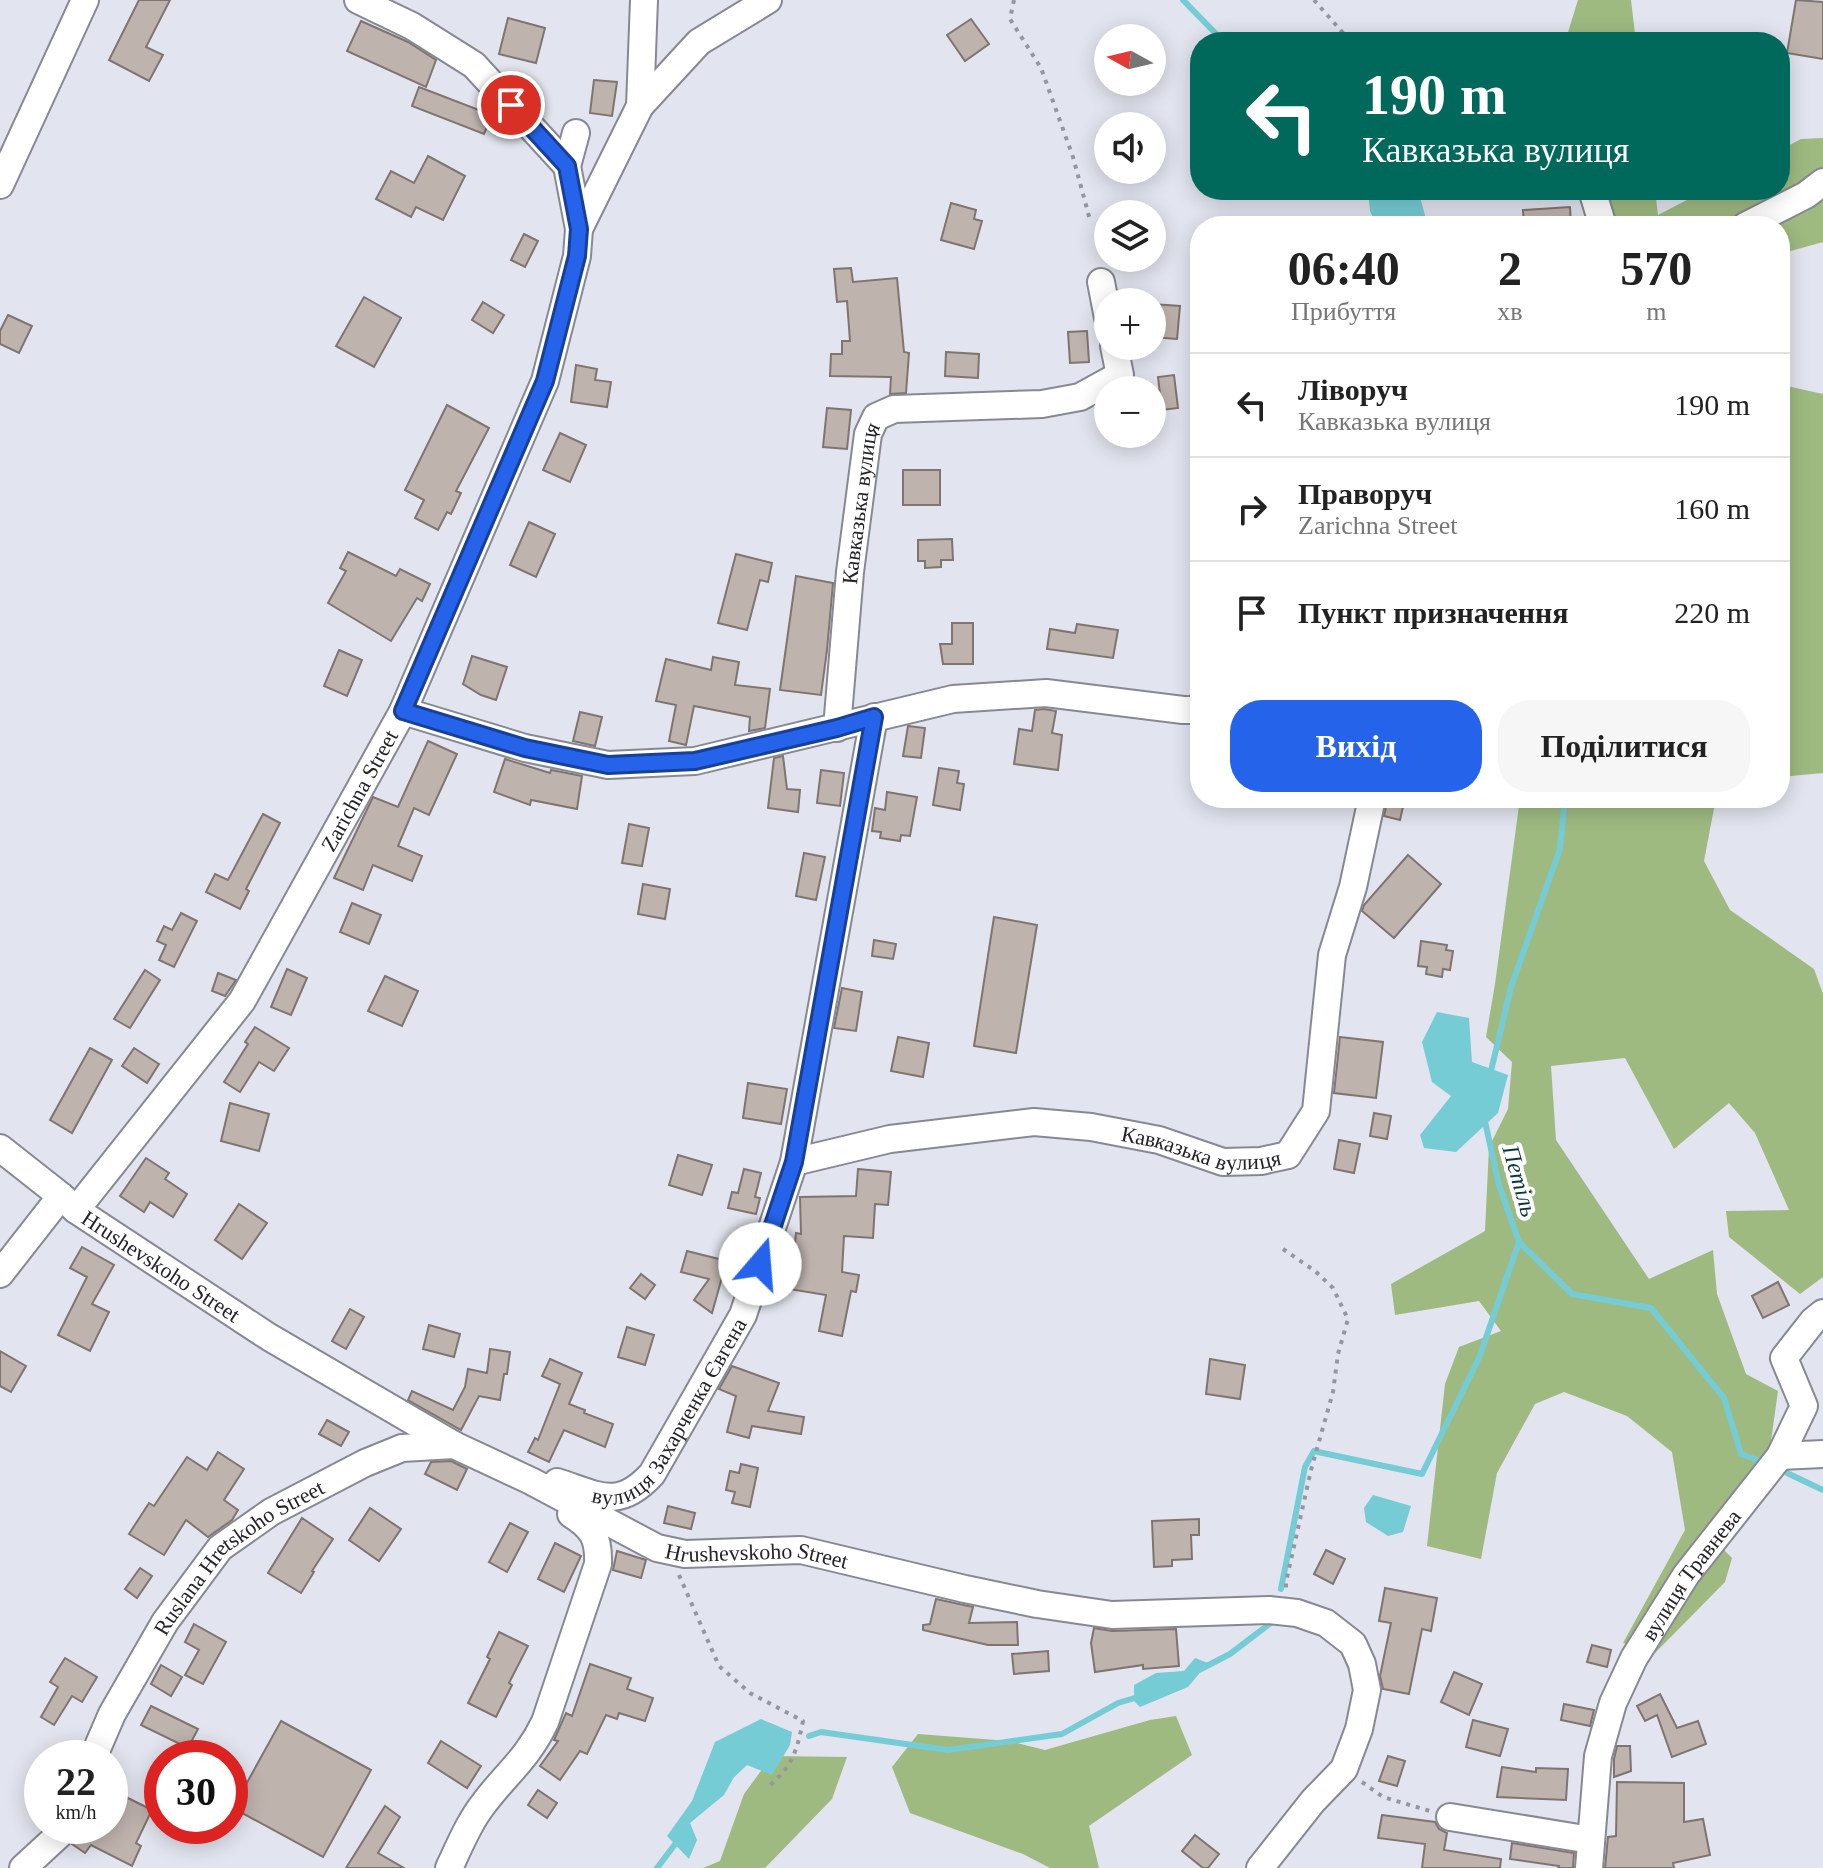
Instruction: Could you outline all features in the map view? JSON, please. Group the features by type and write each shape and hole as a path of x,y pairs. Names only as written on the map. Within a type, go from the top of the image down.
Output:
{"street":[{"path":"0,185 85,0"},
{"path":"358,0 412,26 474,65 567,166"},
{"name":"Zarichna Street","path":"579,229 640,106 644,0"},
{"path":"640,106 699,42 768,0"},
{"path":"567,166 576,133"},
{"name":"Zarichna Street","path":"0,1274 68,1203 242,1001 403,711 545,381 577,256 579,229 567,166"},
{"path":"1765,216 1806,195 1823,182"},
{"path":"1101,282 1102,288"},
{"name":"Кавказька вулиця","path":"837,728 850,572 868,434 876,417 894,409 1042,404 1080,397 1120,375 1117,360"},
{"path":"403,711 525,748 608,765 695,761 953,699 1046,693 1190,710"},
{"name":"вулиця Захарченка Євгена","path":"531,1481 549,1480 609,1499 626,1495 642,1485 652,1474 743,1315 794,1162 874,717"},
{"name":"Кавказька вулиця","path":"794,1162 890,1139 1034,1122 1091,1127 1159,1140 1223,1162 1261,1161 1288,1155 1316,1111 1332,955 1353,887 1370,808"},
{"name":"Hrushevskoho Street","path":"0,1148 68,1203 269,1337 454,1445 531,1481 657,1548 711,1555 801,1550 965,1589 1112,1615 1269,1610 1297,1613 1326,1623 1353,1644 1362,1664 1367,1690 1359,1729 1344,1769 1313,1801 1260,1868"},
{"name":"вулиця Травнева","path":"1589,1868 1598,1756 1613,1703 1634,1658 1686,1575 1780,1456 1804,1406 1784,1358 1823,1313"},
{"name":"Ruslana Hretskoho Street","path":"101,1740 112,1714 165,1622 220,1548 271,1512 365,1463 402,1448 454,1445"},
{"path":"1780,1456 1823,1454"},
{"name":"вулиця Захарченка Євгена","path":"449,1868 472,1820 535,1743 545,1722 598,1564 599,1549 594,1534 583,1522 545,1497 531,1481"},
{"path":"1450,1817 1591,1840"},
{"path":"23,1868 49,1844"}],"path":[{"path":"1014,0 1010,19 1041,68 1073,157 1090,220"},
{"path":"1314,0 1342,32"},
{"path":"1283,1249 1333,1288 1348,1319 1286,1582 1286,1612"},
{"path":"668,1551 719,1666 750,1693 803,1721 798,1746 785,1772 766,1789"},
{"path":"1383,1797 1450,1817"}],"green space":[{"path":"1578,0 1631,0 1635,32 1568,32"},
{"path":"1823,138 1823,242 1790,251 1790,216 1607,216 1603,200 1656,200 1658,215 1687,200 1790,200 1790,145 1801,139"},
{"path":"1790,387 1823,394 1823,773 1790,776"},
{"path":"1519,808 1714,808 1704,861 1730,910 1814,969 1823,994 1823,1277 1800,1294 1729,1237 1726,1211 1789,1210 1755,1133 1729,1103 1674,1149 1625,1058 1551,1066 1556,1140 1649,1279 1713,1250 1717,1294 1746,1374 1778,1391 1770,1448 1709,1535 1732,1558 1725,1582 1655,1653 1623,1643 1685,1530 1672,1452 1627,1416 1564,1392 1535,1404 1497,1473 1481,1559 1427,1546 1445,1384 1459,1347 1501,1331 1479,1301 1395,1315 1391,1284 1485,1231 1489,1147 1508,1109 1512,1062 1486,1037"},
{"path":"1176,1716 1192,1755 1089,1826 1099,1868 1050,1868 1023,1854 910,1813 892,1767 918,1734 1009,1741 1045,1750 1150,1720"},
{"path":"772,1756 847,1757 832,1799 765,1868 703,1868 720,1861 744,1794"}],"water":[{"path":"1369,200 1421,200 1425,216 1372,216"},
{"path":"1437,1012 1469,1018 1472,1062 1508,1075 1498,1113 1456,1152 1424,1148 1420,1135 1451,1096 1432,1082 1422,1042"},
{"path":"1373,1495 1411,1506 1403,1532 1388,1536 1366,1522 1364,1508"},
{"path":"1195,1658 1208,1663 1188,1687 1140,1707 1134,1701 1134,1685 1156,1673 1184,1671"},
{"path":"761,1719 792,1732 790,1745 772,1775 742,1763 724,1795 690,1823 697,1840 689,1859 667,1836 692,1801 715,1742"}],"building":[{"path":"139,0 170,0 146,47 163,55 149,81 109,60"},
{"path":"1796,0 1823,2 1823,59 1790,54"},
{"path":"508,18 545,28 536,63 499,54"},
{"path":"971,19 989,44 965,61 947,35"},
{"path":"361,21 408,42 436,60 426,87 347,51"},
{"path":"594,80 617,82 612,116 590,113"},
{"path":"419,87 492,115 484,134 412,106"},
{"path":"428,156 465,176 443,220 416,207 411,217 376,199 391,171 414,183"},
{"path":"951,203 976,210 974,219 982,221 974,249 941,240"},
{"path":"1570,207 1570,216 1523,216 1523,210"},
{"path":"524,234 538,241 525,267 511,260"},
{"path":"851,268 853,282 897,278 904,352 909,353 906,393 890,394 891,377 830,376 831,354 842,354 842,341 850,341 847,301 837,302 834,269"},
{"path":"364,297 401,318 374,367 336,346"},
{"path":"483,302 504,315 493,333 472,320"},
{"path":"1166,305 1180,306 1177,339 1166,338"},
{"path":"8,315 32,326 19,353 0,344 0,331"},
{"path":"1087,331 1089,362 1070,363 1068,332"},
{"path":"946,352 979,354 978,378 945,376"},
{"path":"576,365 597,369 595,380 611,382 607,407 571,402"},
{"path":"1174,375 1178,408 1166,410 1166,376"},
{"path":"447,405 489,428 456,491 461,493 451,514 447,512 438,530 415,518 424,500 405,490"},
{"path":"827,408 851,410 847,449 823,447"},
{"path":"560,433 586,445 570,482 543,470"},
{"path":"903,470 940,470 940,505 903,505"},
{"path":"529,522 555,534 536,577 510,565"},
{"path":"952,539 953,560 941,560 941,567 925,568 925,561 918,561 918,540"},
{"path":"348,552 396,576 400,569 430,584 422,601 417,598 391,641 328,603 346,571 340,568"},
{"path":"736,554 772,563 768,582 760,580 747,630 718,623"},
{"path":"796,576 833,583 821,695 780,690"},
{"path":"952,623 973,623 973,664 943,664 940,644 952,644"},
{"path":"1077,624 1118,630 1113,658 1047,649 1050,629 1075,633"},
{"path":"339,650 362,660 347,696 324,686"},
{"path":"472,656 507,667 496,700 463,684"},
{"path":"713,657 739,662 735,685 770,689 765,728 749,731 750,717 694,706 686,745 669,741 676,705 656,701 666,659 711,670"},
{"path":"1035,710 1056,711 1052,733 1062,735 1058,770 1014,764 1019,729 1032,731"},
{"path":"580,712 602,717 595,746 573,741"},
{"path":"908,726 925,728 921,758 903,756"},
{"path":"428,741 457,754 429,815 414,808 398,846 422,856 412,881 373,865 363,890 334,878 373,797 398,807"},
{"path":"783,756 787,789 800,790 798,812 768,808 774,758"},
{"path":"505,759 550,773 551,770 582,776 577,809 531,800 530,805 494,792"},
{"path":"939,768 959,771 957,783 964,784 960,810 933,805"},
{"path":"821,770 844,773 840,806 817,803"},
{"path":"887,792 917,797 910,836 901,835 900,841 880,838 881,832 872,831 875,808 885,810"},
{"path":"1386,808 1403,808 1400,820 1384,816"},
{"path":"263,814 280,823 246,889 249,891 240,909 206,892 215,874 228,880"},
{"path":"629,824 649,828 642,866 622,863"},
{"path":"804,853 825,857 816,900 796,896"},
{"path":"1408,855 1441,884 1394,938 1362,911"},
{"path":"643,884 670,889 665,919 638,914"},
{"path":"352,903 381,915 369,944 340,932"},
{"path":"181,913 197,921 174,967 159,960 166,945 157,941 164,926 172,930"},
{"path":"994,917 1037,925 1016,1053 974,1046"},
{"path":"874,940 896,944 893,959 872,956"},
{"path":"1421,941 1447,945 1446,950 1453,951 1450,970 1443,969 1442,977 1426,974 1427,967 1418,966"},
{"path":"287,969 307,978 291,1015 271,1007"},
{"path":"145,970 160,980 130,1028 114,1019"},
{"path":"218,973 236,980 225,996 212,991"},
{"path":"385,976 418,991 402,1026 368,1011"},
{"path":"842,988 862,992 856,1031 834,1028"},
{"path":"255,1027 289,1048 274,1071 259,1062 240,1092 224,1082"},
{"path":"898,1037 929,1043 923,1077 891,1071"},
{"path":"1340,1037 1383,1042 1376,1098 1334,1093"},
{"path":"90,1048 112,1060 72,1133 50,1120"},
{"path":"134,1048 159,1064 147,1083 122,1066"},
{"path":"748,1083 787,1089 781,1124 743,1118"},
{"path":"230,1103 269,1114 259,1151 221,1141"},
{"path":"1374,1113 1391,1116 1387,1139 1370,1136"},
{"path":"1339,1140 1360,1144 1354,1173 1334,1169"},
{"path":"678,1155 712,1165 702,1195 669,1185"},
{"path":"146,1158 169,1173 165,1179 187,1194 173,1217 150,1202 144,1212 120,1196"},
{"path":"744,1169 761,1173 755,1197 760,1198 756,1214 728,1208 732,1192 738,1193"},
{"path":"858,1169 891,1172 888,1205 875,1204 873,1238 844,1236 842,1272 859,1275 856,1292 851,1291 842,1336 819,1331 826,1295 783,1288 786,1270 792,1271 796,1233 801,1234 800,1197 856,1196"},
{"path":"239,1204 267,1223 242,1259 215,1240"},
{"path":"82,1247 114,1265 92,1304 109,1312 90,1351 58,1335 87,1277 70,1268"},
{"path":"687,1251 723,1260 728,1256 712,1313 694,1300 709,1279 681,1272"},
{"path":"641,1274 655,1285 645,1299 630,1288"},
{"path":"1778,1282 1789,1305 1763,1318 1752,1296"},
{"path":"350,1309 364,1317 346,1349 332,1341"},
{"path":"429,1325 460,1334 454,1357 423,1349"},
{"path":"627,1327 654,1335 645,1365 618,1357"},
{"path":"490,1349 510,1352 500,1400 479,1396 461,1430 408,1400 412,1391 453,1410 465,1387 468,1369 487,1373"},
{"path":"0,1351 26,1366 11,1392 0,1386"},
{"path":"550,1359 582,1373 569,1404 613,1424 605,1447 564,1430 549,1462 528,1452 535,1438 538,1440 560,1384 542,1376"},
{"path":"1210,1359 1245,1365 1240,1399 1206,1394"},
{"path":"732,1366 779,1383 768,1411 804,1417 801,1434 752,1426 749,1438 727,1432 736,1396 719,1389"},
{"path":"327,1420 349,1432 341,1446 319,1434"},
{"path":"218,1452 244,1469 224,1500 238,1510 232,1520 208,1537 186,1520 164,1555 129,1534 149,1503 154,1506 187,1457 207,1470"},
{"path":"451,1461 467,1469 457,1490 425,1474 431,1462"},
{"path":"741,1464 758,1468 750,1507 732,1503 735,1492 726,1490 730,1471 739,1473"},
{"path":"668,1506 695,1513 691,1529 664,1523"},
{"path":"370,1508 401,1529 379,1561 349,1540"},
{"path":"302,1518 333,1539 301,1593 268,1573"},
{"path":"1199,1519 1199,1535 1191,1535 1192,1559 1172,1560 1172,1566 1154,1567 1152,1521"},
{"path":"510,1523 528,1532 507,1572 489,1562"},
{"path":"555,1543 581,1556 564,1592 538,1579"},
{"path":"1326,1550 1345,1559 1333,1584 1314,1574"},
{"path":"617,1551 646,1560 641,1578 613,1570"},
{"path":"140,1568 152,1576 137,1598 125,1589"},
{"path":"1385,1588 1437,1598 1431,1631 1422,1629 1409,1694 1383,1689 1380,1676 1391,1623 1379,1621"},
{"path":"936,1599 973,1607 969,1623 1017,1622 1018,1645 988,1645 923,1630 923,1625 930,1624"},
{"path":"194,1624 226,1642 203,1684 185,1675 199,1650 185,1642"},
{"path":"1094,1628 1112,1631 1176,1629 1179,1666 1143,1669 1143,1665 1095,1672 1091,1643"},
{"path":"499,1632 528,1646 496,1717 468,1703 490,1659 487,1657"},
{"path":"1592,1645 1611,1650 1607,1667 1587,1662"},
{"path":"1048,1651 1049,1671 1014,1674 1012,1654"},
{"path":"65,1658 97,1677 82,1702 72,1696 54,1725 41,1717 58,1687 50,1682"},
{"path":"590,1664 631,1678 627,1689 653,1698 645,1721 619,1713 617,1719 606,1715 587,1754 580,1751 560,1780 540,1766 558,1741 554,1740 566,1713 572,1716"},
{"path":"161,1665 182,1677 171,1696 151,1684"},
{"path":"1454,1672 1482,1684 1469,1715 1441,1702"},
{"path":"1660,1694 1677,1728 1698,1721 1706,1744 1672,1757 1657,1715 1645,1721 1637,1706"},
{"path":"1564,1704 1594,1710 1590,1726 1561,1720"},
{"path":"151,1706 198,1729 192,1740 172,1740 141,1725"},
{"path":"1473,1720 1508,1729 1500,1756 1466,1747"},
{"path":"281,1721 371,1770 323,1857 248,1816 248,1781"},
{"path":"441,1741 481,1766 467,1788 428,1763"},
{"path":"1617,1746 1630,1746 1631,1771 1614,1777 1614,1759"},
{"path":"1388,1756 1405,1761 1397,1786 1379,1781"},
{"path":"1502,1767 1536,1772 1536,1768 1568,1769 1566,1800 1497,1797"},
{"path":"1617,1782 1684,1783 1684,1822 1703,1819 1710,1855 1673,1863 1674,1868 1605,1868 1608,1837 1616,1836"},
{"path":"538,1790 557,1803 547,1818 528,1805"},
{"path":"128,1798 144,1806 144,1826 136,1843 141,1846 132,1866 91,1845 85,1853 72,1844 128,1844"},
{"path":"385,1806 400,1817 378,1853 404,1868 346,1868"},
{"path":"1382,1815 1435,1822 1439,1829 1447,1833 1444,1850 1501,1859 1500,1868 1422,1868 1425,1844 1378,1838"},
{"path":"1195,1835 1219,1854 1208,1868 1203,1868 1182,1851"},
{"path":"1512,1843 1574,1853 1573,1868 1510,1859"}],"waterway":[{"name":"Петіль","path":"1183,0 1214,32"},
{"name":"Петіль","path":"1490,1075 1511,987 1560,849 1564,808"},
{"name":"Петіль","path":"1484,1117 1499,1185 1519,1242 1572,1294 1651,1308 1724,1398 1741,1454 1757,1460"},
{"path":"1318,1452 1422,1474 1479,1358 1519,1242"},
{"path":"1281,1589 1305,1467 1314,1451"},
{"name":"Петіль","path":"1787,1473 1823,1490"},
{"path":"1199,1670 1230,1654 1276,1619"},
{"path":"809,1736 821,1732 948,1750 1062,1734 1118,1703 1138,1697"},
{"path":"732,1775 750,1758"},
{"path":"657,1868 679,1839"}],"route":[{"path":"511,105 567,166 579,229 577,256 545,381 403,711 525,748 608,765 695,761 874,717 794,1162 760,1264"}]}
